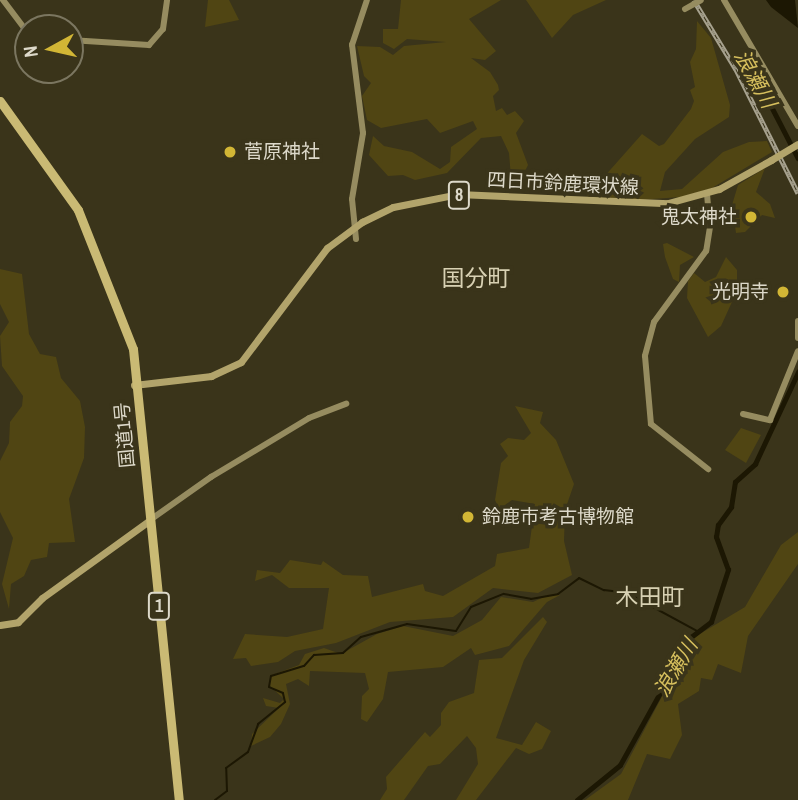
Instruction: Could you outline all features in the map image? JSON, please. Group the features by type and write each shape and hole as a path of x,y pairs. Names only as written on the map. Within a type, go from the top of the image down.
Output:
{"highway":[{"name":"国道1号","path":"0,101 78,210 128,341 136,385 176,797"},
{"name":"国道1号","path":"0,107 65,197 96,258"}],"main road":[{"name":"四日市鈴鹿環状線","path":"136,385 211,376 241,362 311,266 354,227 393,207 436,196 639,205 707,194 798,144"},
{"path":"0,625 18,622 42,597 149,521"}],"street":[{"path":"3,0 14,15"},
{"path":"84,41 147,46 163,29 167,0"},
{"path":"356,239 352,194 363,134 352,45 367,0"},
{"path":"685,9 701,0"},
{"path":"724,0 798,126"},
{"path":"707,194 710,231 706,251 654,322 645,356 651,424 708,469"},
{"path":"798,321 798,338"},
{"path":"743,414 770,420 798,351"},
{"path":"149,521 211,477 309,418 346,404"}],"shaded area":[{"path":"208,0 229,0 239,20 205,27"},
{"path":"401,0 501,0 469,19 496,51 485,60 471,58 490,72 498,85 499,90 493,96 496,111 502,108 507,115 515,111 524,121 516,133 528,165 521,179 511,177 509,153 501,136 481,138 447,173 415,180 403,175 388,176 369,155 373,136 384,146 412,152 440,169 450,162 451,147 477,129 473,121 440,133 427,119 381,128 367,120 362,96 371,83 364,76 357,46 380,47 393,55 404,46 446,42 407,39 394,49 383,43 383,29 398,29"},
{"path":"526,0 606,0 573,15 552,38"},
{"path":"766,0 795,0 798,28 771,7"},
{"path":"697,21 711,38 730,105 729,117 695,139 665,172 660,191 682,189 723,152 749,142 767,141 772,152 712,188 681,197 638,200 587,196 642,134 659,146 664,144 691,109 694,101 690,90 695,87 690,62 696,49"},
{"path":"765,168 756,192 770,204 775,218 762,215 745,232 736,233 732,205 738,185"},
{"path":"667,243 694,257 680,265 679,282 673,279 665,257 663,244"},
{"path":"726,257 737,270 737,291 721,326 708,337 687,298 688,281 694,273 705,282 716,277"},
{"path":"0,269 22,274 29,334 40,354 56,357 61,378 80,401 85,427 84,458 69,499 75,542 49,543 47,557 31,560 24,576 11,584 9,609 2,584 13,538 0,512 0,461 9,443 10,422 22,406 23,396 2,366 0,336 9,322 0,304"},
{"path":"515,406 543,412 540,423 556,440 574,484 565,510 564,541 572,575 538,593 493,588 453,617 390,622 336,643 295,651 278,662 251,666 246,658 233,659 245,634 287,637 323,629 329,588 289,588 272,575 255,581 257,570 280,573 290,560 321,565 323,561 343,575 368,576 372,597 423,584 425,591 443,596 495,566 497,554 529,548 535,504 512,500 499,509 495,500 501,463 508,456 500,444 508,438 524,440 531,433"},
{"path":"741,428 761,435 746,463 725,450"},
{"path":"798,532 798,564 748,636 741,673 718,664 712,680 701,678 699,691 678,704 682,735 670,759 647,754 628,800 585,800 621,774 693,638 745,607 781,545"},
{"path":"548,595 560,595 547,602 509,646 475,655 471,648 443,667 388,672 383,699 367,722 361,719 362,696 369,689 365,673 310,671 309,686 298,679 286,684 290,704 281,724 270,737 251,746 252,734 279,708 266,706 263,698 280,703 284,699 270,686 270,676 299,665 305,654 324,648 341,654 377,634 403,626 453,636 482,620 501,597 533,602"},
{"path":"543,617 547,622 524,660 496,738 522,745 536,722 551,731 542,749 529,754 516,748 476,800 456,800 478,764 476,748 467,736 440,764 428,766 404,800 380,800 387,789 386,777 425,732 430,737 441,725 441,713 449,702 474,693 479,660 502,658"}],"waterway":[{"name":"浪瀬川","path":"749,63 798,158"},
{"name":"浪瀬川","path":"577,800 620,765 691,637 711,622 728,570 716,537 718,525 731,507 735,482 755,464 798,372"},
{"path":"215,800 227,791 226,768 248,752 258,724 285,702 283,693 269,687 271,676 304,666 314,655 343,653 361,637 407,624 456,631 471,607 504,594 531,599 558,594 579,578 604,590 627,593 697,631"}],"railway":[{"path":"694,0 736,69 798,193"}],"place":[{"name":"菅原神社","path":"230,152"},
{"name":"鬼太神社","path":"751,217"},
{"name":"光明寺","path":"783,292"},
{"name":"鈴鹿市考古博物館","path":"468,517"}],"district":[{"name":"国分町","path":"476,278"},
{"name":"木田町","path":"650,597"}]}
